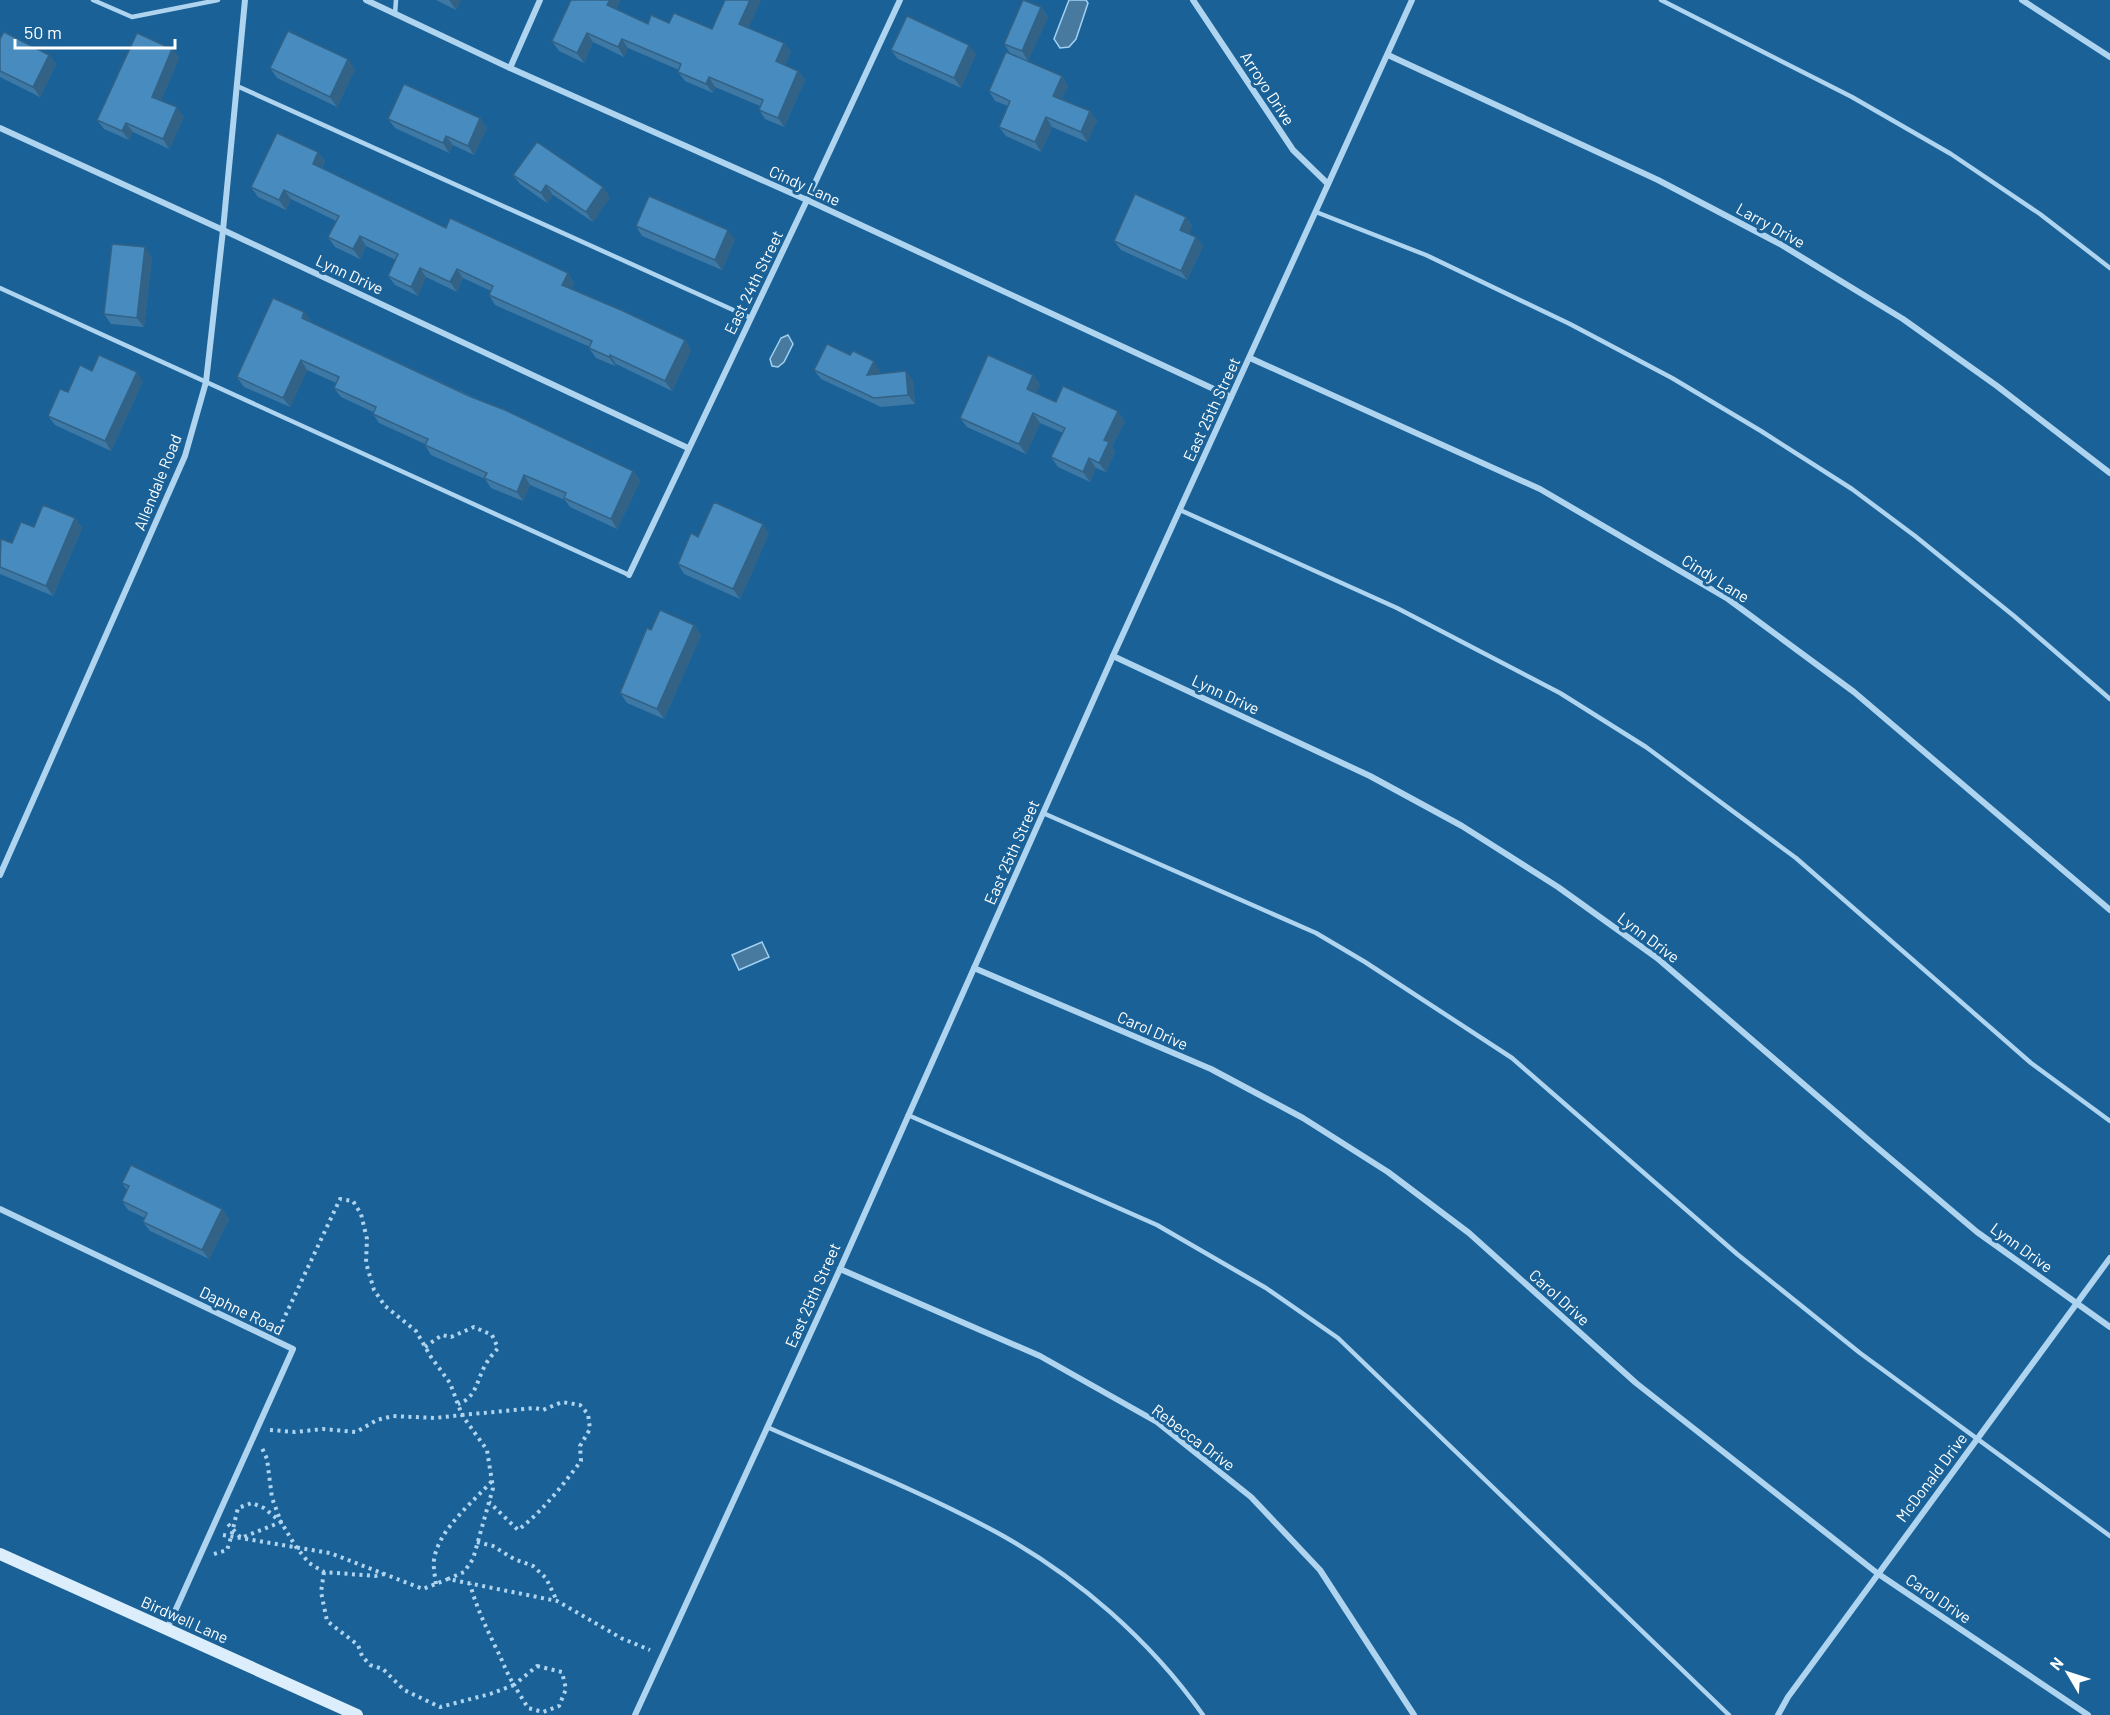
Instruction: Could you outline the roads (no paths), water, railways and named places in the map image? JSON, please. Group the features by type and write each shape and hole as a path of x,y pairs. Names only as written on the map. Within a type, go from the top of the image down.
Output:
{"street":[{"name":"Allendale Road","path":"0,875 185,456 206,382 224,230 245,0"},
{"name":"Cindy Lane","path":"366,0 510,68 807,200 1231,397"},
{"path":"510,68 540,0"},
{"name":"East 24th Street","path":"629,575 900,0"},
{"name":"Arroyo Drive","path":"1193,0 1293,150 1328,184"},
{"name":"East 25th Street","path":"635,1715 840,1269 1113,656 1412,0"},
{"path":"2022,0 2110,57"},
{"name":"Larry Drive","path":"1388,55 1658,180 1780,244 1903,319 1998,386 2110,473"},
{"name":"Lynn Drive","path":"0,128 224,230 688,448"},
{"name":"Cindy Lane","path":"1250,358 1540,489 1728,599 1854,692 2110,910"},
{"name":"Lynn Drive","path":"1113,656 1370,776 1462,826 1558,886 1657,958 1977,1232 2110,1327"},
{"name":"Carol Drive","path":"974,968 1211,1069 1303,1118 1388,1172 1469,1233 1636,1383 1877,1573 2088,1715"},
{"name":"Daphne Road","path":"0,1209 293,1350 167,1629"},
{"name":"McDonald Drive","path":"1778,1715 1788,1697 1877,1573 2110,1258"},
{"name":"Rebecca Drive","path":"840,1269 1040,1356 1157,1422 1251,1497 1320,1570 1414,1715"},
{"name":"Birdwell Lane","path":"0,1554 357,1715"}],"lane":[{"path":"93,0 132,17 218,0"},
{"path":"395,14 396,0"},
{"path":"1661,0 1852,97 1951,154 2040,214 2110,268"},
{"path":"237,86 751,318"},
{"path":"1316,212 1426,255 1570,324 1672,378 1761,431 1852,489 1914,536 2014,616 2110,699"},
{"path":"0,288 629,575"},
{"path":"1180,510 1397,608 1560,693 1646,747 1796,858 2031,1063 2110,1121"},
{"path":"1043,813 1316,933 1365,962 1512,1058 1746,1261 1860,1353 2110,1536"},
{"path":"908,1115 1156,1225 1266,1288 1338,1338 1729,1715"},
{"path":"767,1427 940,1503 998,1533 1052,1568 1106,1608 1136,1634 1150,1648 1203,1715"}],"water":[{"path":"1069,0 1086,0 1088,3 1076,39 1069,47 1060,48 1054,39"},
{"path":"788,335 793,344 784,362 778,367 772,366 770,359 781,338"},
{"path":"762,942 769,957 739,970 732,955"}]}
